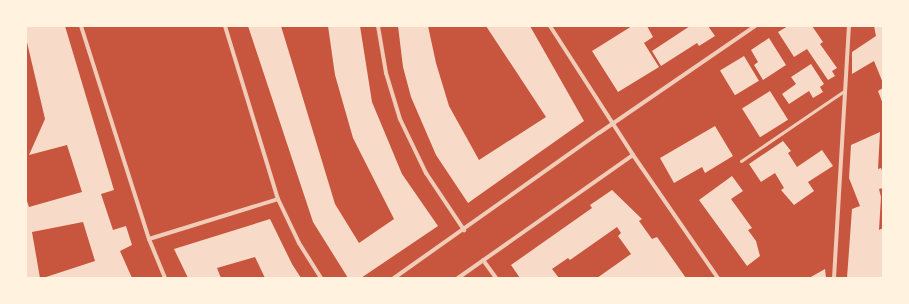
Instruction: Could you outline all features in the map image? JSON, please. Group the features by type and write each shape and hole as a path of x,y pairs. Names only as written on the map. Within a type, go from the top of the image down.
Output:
{"street":[{"path":"81,26 149,239 165,278"},
{"path":"225,26 278,199 299,243 321,278"},
{"path":"378,26 386,73 400,120 423,168 464,230"},
{"path":"550,26 612,124 717,278"},
{"path":"394,278 612,124 756,26"},
{"path":"834,278 849,26"},
{"path":"458,278 633,155"},
{"path":"149,239 278,199"},
{"path":"483,260 496,278"}],"lane":[{"path":"742,161 844,91"}],"building":[{"path":"26,26 65,26 114,190 101,194 113,230 126,226 132,245 120,251 132,278 43,278 95,261 83,222 32,232 40,278 26,278 26,198 29,207 82,192 67,145 29,155 45,119 26,38"},
{"path":"248,26 281,26 335,204 359,243 394,219 353,138 335,75 328,26 360,26 372,102 402,174 438,226 361,278 348,278 313,222"},
{"path":"398,26 428,26 436,63 449,106 479,160 546,117 486,26 530,26 584,121 468,203 436,155 411,97 403,67"},
{"path":"632,26 647,26 653,37 644,43 659,67 618,92 592,51"},
{"path":"690,26 708,26 715,36 699,46 697,43 661,66 652,51"},
{"path":"788,26 812,26 823,42 820,44 837,68 832,71 835,76 828,80 807,49 794,57 778,32"},
{"path":"874,26 883,26 883,83 874,61 852,74 852,52 876,36"},
{"path":"769,38 786,65 763,80 754,65 758,62 751,50"},
{"path":"744,56 759,81 735,95 720,70"},
{"path":"811,64 824,84 820,87 823,92 813,98 809,91 789,104 782,94 796,84 791,77"},
{"path":"883,88 883,104 878,91"},
{"path":"770,91 788,120 760,137 742,108"},
{"path":"715,126 733,156 705,173 702,167 674,183 660,158"},
{"path":"880,132 878,169 881,168 883,173 883,188 879,189 881,197 879,230 883,228 883,278 847,278 852,209 860,206 849,178 851,145"},
{"path":"783,141 791,151 788,153 797,167 822,150 833,166 808,182 814,191 794,205 781,190 784,188 775,173 761,182 749,164"},
{"path":"732,176 743,191 731,199 752,228 748,230 756,241 760,256 747,266 699,200"},
{"path":"612,190 642,219 639,221 652,239 657,237 686,278 597,278 631,254 618,236 621,233 617,227 570,260 568,258 552,269 559,278 520,278 511,265 592,208 590,205"},
{"path":"270,219 292,264 301,278 265,278 255,257 217,268 221,278 188,278 174,249"},
{"path":"825,269 826,278 809,278"}]}
